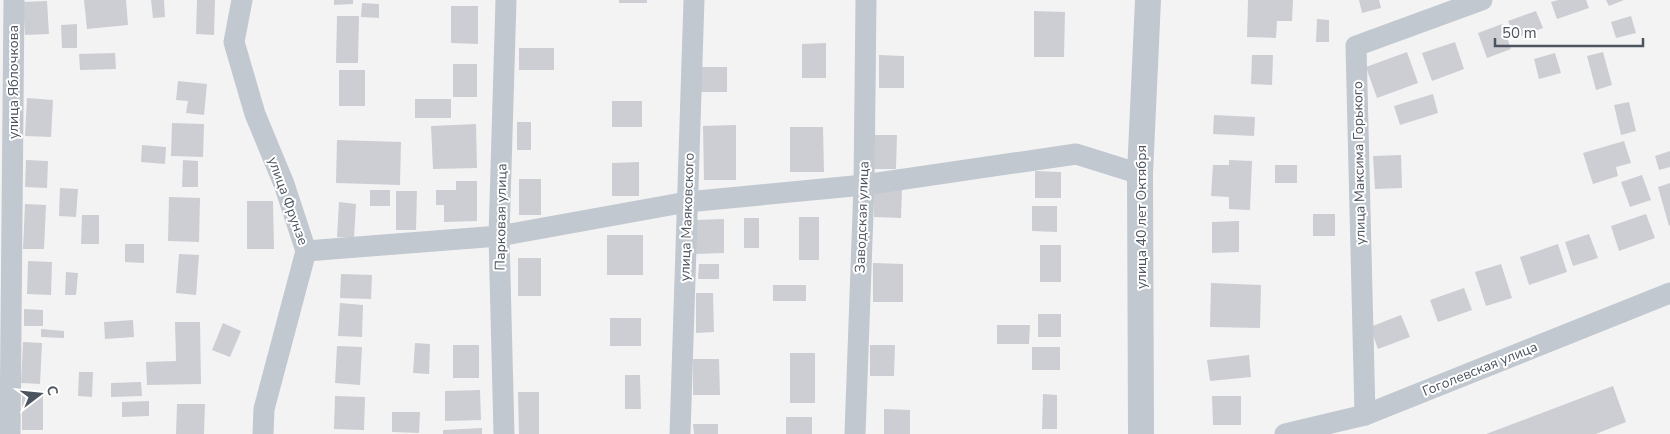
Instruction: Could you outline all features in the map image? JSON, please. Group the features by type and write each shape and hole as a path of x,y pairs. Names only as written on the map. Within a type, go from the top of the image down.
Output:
{"street":[{"name":"улица Яблочкова","path":"10,434 14,0"},
{"name":"улица Фрунзе","path":"242,0 234,42 255,114 284,184 306,251 264,409 263,434"},
{"name":"Парковая улица","path":"504,434 499,236 506,0"},
{"name":"улица Маяковского","path":"680,434 694,0"},
{"name":"Заводская улица","path":"854,434 864,185 866,0"},
{"name":"улица 40 лет Октября","path":"1141,434 1140,174 1148,0"},
{"name":"улица Максима Горького","path":"1365,415 1356,46 1482,0"},
{"path":"306,251 499,236 687,202 864,185 1076,154 1140,174"},
{"name":"Гоголевская улица","path":"1286,434 1365,415 1670,293"}],"building":[{"path":"84,0 126,0 128,25 87,29"},
{"path":"151,0 164,0 165,17 153,18"},
{"path":"197,0 215,0 214,35 196,34"},
{"path":"334,0 353,0 353,4 334,5"},
{"path":"619,0 647,0 647,3 619,3"},
{"path":"1248,0 1293,0 1292,21 1277,21 1276,38 1247,37"},
{"path":"1359,0 1379,0 1381,8 1362,13"},
{"path":"1558,0 1586,0 1589,8 1557,19 1551,2"},
{"path":"1606,0 1624,0 1609,6"},
{"path":"47,1 49,34 25,35 23,2"},
{"path":"362,3 379,4 379,18 361,17"},
{"path":"451,6 478,6 478,44 451,43"},
{"path":"1034,11 1065,12 1064,57 1034,57"},
{"path":"1536,11 1543,28 1515,38 1508,21"},
{"path":"337,16 359,16 358,63 336,63"},
{"path":"1631,16 1636,33 1616,38 1611,22"},
{"path":"1317,19 1329,20 1329,42 1316,42"},
{"path":"77,24 77,48 62,48 61,25"},
{"path":"1502,24 1511,49 1487,58 1478,33"},
{"path":"1455,42 1464,69 1432,81 1422,53"},
{"path":"826,43 826,78 802,78 802,44"},
{"path":"519,48 554,48 554,70 519,70"},
{"path":"1407,52 1418,83 1377,98 1366,67"},
{"path":"1603,52 1612,85 1596,90 1587,56"},
{"path":"115,53 116,69 80,70 79,54"},
{"path":"1555,53 1561,73 1539,79 1534,59"},
{"path":"879,55 904,56 904,88 879,88"},
{"path":"1252,55 1273,55 1272,85 1251,84"},
{"path":"453,64 477,64 477,97 453,97"},
{"path":"697,67 727,67 727,92 698,92"},
{"path":"339,70 365,70 365,106 339,106"},
{"path":"178,81 207,84 204,115 186,113 188,101 176,100"},
{"path":"1433,94 1438,113 1400,125 1394,106"},
{"path":"27,98 53,100 51,137 25,136"},
{"path":"415,99 451,99 451,118 415,118"},
{"path":"612,101 642,101 642,127 612,127"},
{"path":"1629,102 1636,131 1621,135 1614,105"},
{"path":"1214,115 1255,117 1254,136 1213,134"},
{"path":"517,122 531,122 531,150 517,150"},
{"path":"172,123 204,124 203,157 171,156"},
{"path":"476,124 477,168 433,169 431,126"},
{"path":"736,125 736,180 704,180 703,126"},
{"path":"790,127 823,127 824,172 790,172"},
{"path":"875,135 897,135 896,169 874,169"},
{"path":"337,140 401,142 400,185 336,183"},
{"path":"1624,141 1631,163 1616,167 1618,176 1593,184 1583,153"},
{"path":"142,145 166,147 165,164 141,162"},
{"path":"1670,151 1670,167 1659,170 1655,156"},
{"path":"1401,155 1402,188 1375,189 1373,156"},
{"path":"26,160 48,161 47,188 25,187"},
{"path":"183,160 198,161 198,187 182,187"},
{"path":"1229,160 1252,161 1250,210 1229,209 1229,197 1211,196 1213,165 1229,165"},
{"path":"639,162 639,196 612,196 612,163"},
{"path":"1275,165 1297,165 1297,183 1275,183"},
{"path":"1035,171 1061,172 1061,198 1035,198"},
{"path":"1642,175 1651,200 1630,207 1621,182"},
{"path":"519,179 541,179 541,215 519,215"},
{"path":"456,181 477,181 477,221 444,222 444,205 436,205 436,190 456,190"},
{"path":"1670,183 1670,225 1669,226 1658,187"},
{"path":"60,188 78,189 76,217 59,216"},
{"path":"874,189 902,189 901,218 874,217"},
{"path":"370,190 390,190 390,206 370,206"},
{"path":"396,191 417,191 416,230 396,230"},
{"path":"169,197 200,198 199,242 168,241"},
{"path":"247,201 273,201 274,249 247,249"},
{"path":"339,202 356,204 354,238 337,237"},
{"path":"25,204 46,205 44,249 23,249"},
{"path":"1032,206 1057,206 1057,232 1032,231"},
{"path":"1313,214 1335,214 1335,236 1313,236"},
{"path":"1646,214 1655,238 1619,251 1611,226"},
{"path":"82,215 99,215 99,244 81,244"},
{"path":"799,217 819,217 819,260 799,260"},
{"path":"744,218 759,218 759,248 744,248"},
{"path":"724,219 724,253 695,254 695,220"},
{"path":"1239,221 1239,252 1212,253 1212,222"},
{"path":"1589,234 1598,258 1573,266 1565,242"},
{"path":"607,235 643,235 643,275 607,275"},
{"path":"125,244 144,244 144,263 125,262"},
{"path":"1558,244 1567,272 1529,285 1520,257"},
{"path":"1040,245 1061,245 1061,282 1040,282"},
{"path":"179,254 199,255 196,295 176,293"},
{"path":"518,258 541,258 541,296 518,296"},
{"path":"28,261 52,262 51,295 27,294"},
{"path":"873,263 903,264 903,302 873,302"},
{"path":"699,264 719,264 719,279 698,279"},
{"path":"1501,264 1512,298 1486,306 1475,272"},
{"path":"66,272 78,273 76,295 65,295"},
{"path":"341,274 372,275 371,299 340,298"},
{"path":"1211,283 1261,285 1260,328 1210,327"},
{"path":"773,285 806,285 806,301 773,301"},
{"path":"1464,288 1472,310 1438,322 1430,300"},
{"path":"696,293 713,293 714,332 696,333"},
{"path":"340,303 363,305 362,337 338,336"},
{"path":"24,309 43,310 43,326 24,326"},
{"path":"1038,314 1061,314 1061,337 1038,337"},
{"path":"1401,315 1410,337 1378,349 1370,327"},
{"path":"610,318 641,318 641,346 610,346"},
{"path":"133,320 134,337 105,339 104,322"},
{"path":"175,322 200,322 201,384 147,385 146,362 176,361"},
{"path":"223,323 241,331 230,357 212,350"},
{"path":"997,325 1030,325 1029,344 997,344"},
{"path":"41,329 64,331 64,338 41,337"},
{"path":"23,342 42,343 40,384 21,383"},
{"path":"415,343 430,344 429,374 413,373"},
{"path":"453,345 479,345 479,378 453,378"},
{"path":"870,345 895,345 894,376 870,376"},
{"path":"337,346 362,347 360,385 335,383"},
{"path":"1032,347 1060,347 1060,370 1032,370"},
{"path":"790,353 815,353 815,403 790,403"},
{"path":"1249,355 1251,377 1210,381 1207,360"},
{"path":"693,359 719,359 720,395 693,395"},
{"path":"79,372 93,372 92,397 78,396"},
{"path":"625,375 640,375 641,409 625,409"},
{"path":"141,382 142,396 111,397 111,383"},
{"path":"1613,386 1626,422 1596,434 1486,434"},
{"path":"480,390 481,420 445,421 445,391"},
{"path":"22,392 43,392 43,430 22,430"},
{"path":"518,392 539,392 539,434 519,434"},
{"path":"1043,394 1057,395 1057,429 1042,429"},
{"path":"335,396 365,397 364,430 334,429"},
{"path":"1212,396 1241,396 1241,425 1213,425"},
{"path":"149,401 149,416 122,417 122,402"},
{"path":"177,404 205,404 204,434 176,434"},
{"path":"884,409 910,410 910,434 884,434"},
{"path":"392,412 420,412 419,433 392,432"},
{"path":"786,417 812,417 812,434 786,434"},
{"path":"693,424 718,424 718,434 694,434"},
{"path":"482,428 482,434 443,434 443,430"}]}
